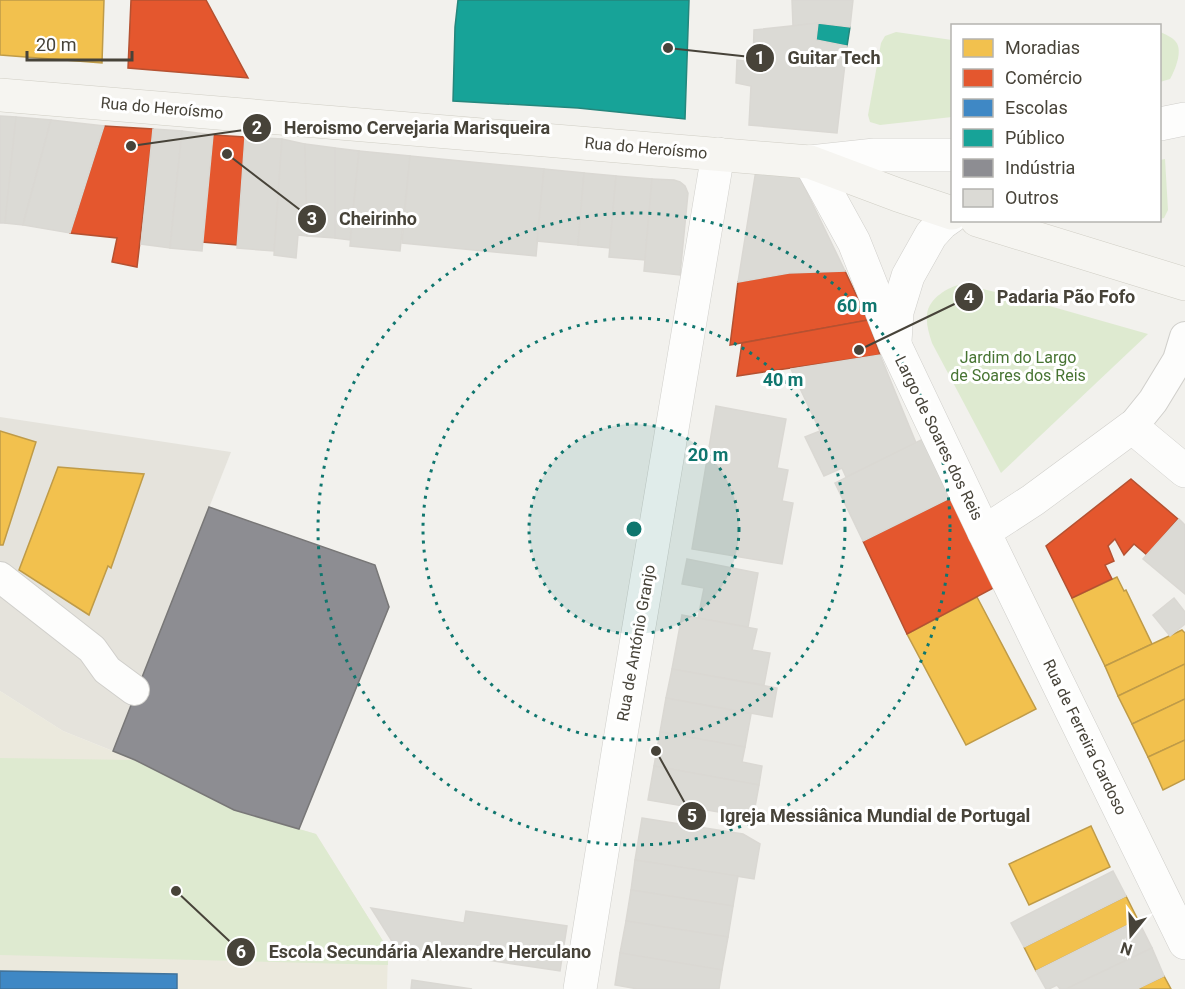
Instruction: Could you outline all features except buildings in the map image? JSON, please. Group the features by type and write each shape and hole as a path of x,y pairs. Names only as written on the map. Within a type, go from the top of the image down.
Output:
{"main road":[{"name":"Rua do Heroísmo","path":"0,95 718,154"},
{"name":"Largo de Soares dos Reis","path":"718,154 810,162 951,215"},
{"path":"984,222 1185,284"}],"street":[{"path":"1161,124 1185,119"},
{"name":"Rua de António Granjo","path":"580,989 718,154"},
{"name":"Largo de Soares dos Reis","path":"951,155 875,154 810,162 854,242 895,345 984,532 1033,500 1132,426 1153,401 1178,360 1185,338"},
{"name":"Largo de Soares dos Reis","path":"895,345 897,312 908,276 931,235 951,216"},
{"path":"1132,426 1185,471"},
{"name":"Rua de Ferreira Cardoso","path":"984,532 1185,943"},
{"path":"0,576 92,649 107,670 134,690"}],"shaded area":[{"path":"0,417 231,452 113,751 63,731 0,691"},
{"path":"0,691 63,731 135,760 233,810 316,834 388,949 387,989 0,989"}],"green space":[{"path":"896,32 951,40 951,117 880,125 870,122 868,115 881,43 885,36"},
{"path":"1161,32 1174,40 1179,50 1176,66 1170,79 1161,82"},
{"path":"1165,159 1168,210 1164,218 1161,219 1161,160"},
{"name":"Jardim do Largo de Soares dos Reis","path":"962,284 1148,334 1001,473 932,343 928,329 927,314 931,303 945,291"},
{"path":"0,758 135,760 234,810 316,834 388,949 388,965 0,955"}],"place":[{"name":"Guitar Tech","path":"668,48"},
{"name":"Heroismo Cervejaria Marisqueira","path":"131,146"},
{"name":"Cheirinho","path":"227,154"},
{"name":"Padaria Pão Fofo","path":"859,350"},
{"name":"Igreja Messiânica Mundial de Portugal","path":"656,751"},
{"name":"Escola Secundária Alexandre Herculano","path":"176,891"}]}
